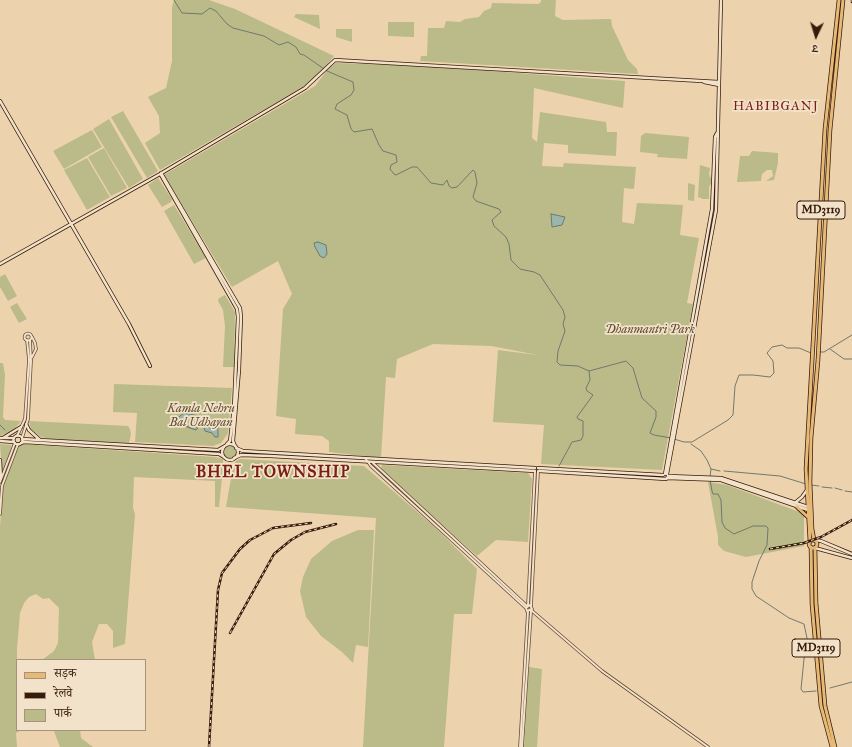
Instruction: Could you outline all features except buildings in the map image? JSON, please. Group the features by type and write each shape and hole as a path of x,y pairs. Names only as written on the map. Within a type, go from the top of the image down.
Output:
{"main road":[{"path":"666,476 698,298 712,209 715,167 715,137 718,132 721,0"},
{"name":"MD3119","path":"815,540 809,509 808,489 813,360 825,130 839,0"},
{"name":"MD3119","path":"808,482 818,360 830,130 844,0"},
{"path":"836,27 840,28"},
{"path":"0,264 161,173 306,88 324,73 334,61 635,76 719,84"},
{"path":"0,101 128,324 150,366"},
{"path":"161,173 237,309 233,426 233,441 237,452 234,458"},
{"path":"26,424 33,435 41,440"},
{"path":"1,438 21,426"},
{"path":"224,456 222,450 230,441 233,426"},
{"path":"1,438 16,437 22,439 218,450 226,445 236,447 243,451 369,458 395,461"},
{"path":"16,437 17,443"},
{"path":"17,443 22,439"},
{"path":"0,441 219,454 228,459 242,455 395,461 707,479 721,478 795,502 809,509"},
{"path":"0,460 1,481"},
{"path":"713,479 721,480 797,507 809,509"},
{"path":"795,502 802,497 808,489"},
{"path":"797,507 808,517"},
{"name":"MD3119","path":"809,509 808,517 810,542"},
{"path":"813,548 818,544 815,540"},
{"path":"852,554 821,540 810,542 813,548 852,558"},
{"name":"MD3119","path":"813,548 812,604 821,706 832,747"},
{"name":"MD3119","path":"813,548 825,706 835,747"}],"street":[{"path":"16,437 25,419 29,360 29,344 25,338 26,334 30,334 35,343 36,349 31,358"},
{"path":"22,439 26,424 31,358 30,340 32,337"},
{"path":"1,481 17,443"},
{"path":"0,514 2,486 17,443"},
{"path":"364,458 528,606"},
{"path":"369,458 528,606 530,611 521,747"},
{"path":"537,470 528,606 530,611 602,671 708,747"}],"green space":[{"path":"174,0 209,0 235,9 334,56 313,81 160,170 145,143 160,133 159,116 148,97 166,88 172,61 172,7"},
{"path":"541,0 556,0 555,16 563,20 611,19 612,26 628,60 637,69 638,74 420,61 421,56 427,56 428,28 444,28 446,21 460,22 465,19 479,17 484,11 491,8 492,3 538,4"},
{"path":"296,14 319,15 320,29 294,17"},
{"path":"388,22 414,22 414,37 388,36"},
{"path":"336,29 352,29 352,42 336,37"},
{"name":"Dhanmantri Park","path":"336,63 424,66 625,81 623,108 534,88 532,138 537,142 540,112 606,122 607,132 617,132 616,156 568,153 568,145 544,143 542,166 563,167 564,163 636,167 634,189 624,188 622,222 634,224 637,203 683,205 680,235 699,238 687,303 693,304 662,470 541,464 544,425 493,422 498,350 538,355 491,346 433,344 397,359 395,378 386,377 381,458 329,452 329,441 322,436 295,434 296,419 276,416 283,309 292,294 278,261 232,287 164,175 315,86 329,68"},
{"path":"123,111 158,171 147,178 111,117"},
{"path":"109,119 143,179 129,188 93,129"},
{"path":"92,130 102,147 64,169 53,151"},
{"path":"645,133 689,137 687,159 657,157 658,154 640,152 641,136"},
{"path":"104,148 127,188 111,196 88,157"},
{"path":"752,151 778,153 778,163 774,180 766,181 773,176 772,170 767,170 762,174 761,181 737,182 740,156 749,156"},
{"path":"87,158 110,197 87,210 64,170"},
{"path":"700,165 710,168 709,174 712,182 709,187 709,199 698,197"},
{"path":"158,178 172,199 171,202 162,207 148,185"},
{"path":"688,183 695,185 694,201 688,200"},
{"path":"174,205 206,258 194,264 164,211"},
{"path":"5,274 17,296 8,301 0,287 0,277"},
{"path":"225,295 235,312 234,367 223,367 225,326 223,310 218,301 219,298"},
{"path":"17,303 27,319 19,323 10,307"},
{"path":"0,363 3,363 5,375 3,417 5,420 21,421 13,431 0,436"},
{"name":"Kamla Nehru Bal Udhayan","path":"114,384 232,388 228,433 221,443 213,446 135,442 137,413 113,412"},
{"path":"29,421 128,426 131,434 129,443 51,439 41,437 31,429"},
{"path":"25,440 130,446 25,441"},
{"path":"0,444 11,445 3,471 2,471"},
{"path":"22,444 215,457 223,459 223,467 219,507 215,507 215,481 134,477 133,508 135,514 125,644 113,648 113,631 107,624 99,624 92,642 95,659 43,659 54,651 58,643 59,608 49,598 43,599 36,594 29,597 24,603 20,613 16,659 16,731 19,731 16,733 17,747 0,747 0,527 3,487 19,446"},
{"path":"230,446 234,448 236,452 234,456 230,458 226,456 224,452 226,448"},
{"path":"135,447 218,451 218,452"},
{"path":"240,459 364,466 436,528 477,569 472,614 454,614 444,747 363,747 376,518 226,507 233,467 236,461"},
{"path":"382,465 528,473 532,479 528,542 496,540 477,556 393,481 394,480 381,469"},
{"path":"708,482 727,485 802,513 804,516 804,546 746,557 724,551 718,545 718,537"},
{"path":"358,530 374,530 368,647 356,645 353,663 342,652 321,636 306,617 300,591 303,577 311,559 332,541"},
{"path":"529,667 542,669 537,747 524,747"},
{"path":"54,731 80,731 81,738 93,747 60,747"}],"water":[{"path":"551,214 565,217 562,225 552,227"},
{"path":"318,242 326,245 327,254 324,258 320,256 315,247 314,243"},
{"path":"184,413 199,416 205,424 200,425 196,430 181,425 175,420","holes":["187,417 200,418 198,427 191,428 182,424"]},
{"path":"206,425 211,429 218,427 218,437 215,437 212,433 205,431 204,428"}],"waterway":[{"path":"174,0 182,13 202,14 210,8 216,11 227,24 233,28 264,36 279,45 288,42 296,47 300,54 304,55 327,71 353,82 354,90 351,95 337,104 335,109 347,115 351,129 354,132 372,129 383,151 396,155 397,162 391,165 390,169 394,174 396,175 412,167 417,167 431,183 443,185 447,180 449,186 452,188 457,187 473,170 475,172 477,183 473,197 476,201 499,209 501,212 492,220 494,226 506,237 509,244 511,260 520,269 540,275 563,310 565,317 563,324 565,331 558,351 557,362 560,365 578,366 589,371 626,361 633,368 642,398 656,411 656,417 650,433 671,438"},
{"path":"820,352 824,352 852,335"},
{"path":"674,439 684,442 692,442 728,420 733,415 735,386 739,375 770,377 774,373 773,361 767,353 772,347 782,345 787,348 799,348 811,353"},
{"path":"830,349 844,359 852,359"},
{"path":"559,466 572,442 581,440 583,436 583,421 577,417 593,395 587,391 586,388 590,380 589,371"},
{"path":"0,425 5,430"},
{"path":"691,444 701,451 707,460 711,469 710,477"},
{"path":"711,469 720,471"},
{"path":"724,471 780,476 806,484"},
{"path":"710,480 713,494 718,494 721,500 722,522 725,528 734,534 753,526 766,526 768,528 767,545 759,561 752,582 752,589 756,596 789,618 804,624 808,643 804,659 801,689 803,692 816,691"},
{"path":"811,485 819,486"},
{"path":"822,487 832,488"},
{"path":"835,488 842,490"},
{"path":"845,491 852,492"},
{"path":"830,688 852,682"}],"railway":[{"path":"770,549 804,543 821,537 852,520"},
{"path":"209,747 218,590 222,573 240,549 250,540 273,528 311,523"},
{"path":"230,633 274,554 291,540 305,532 336,524"}],"district":[{"name":"HABIBGANJ","path":"776,107"},
{"name":"BHEL TOWNSHIP","path":"273,473"}]}
